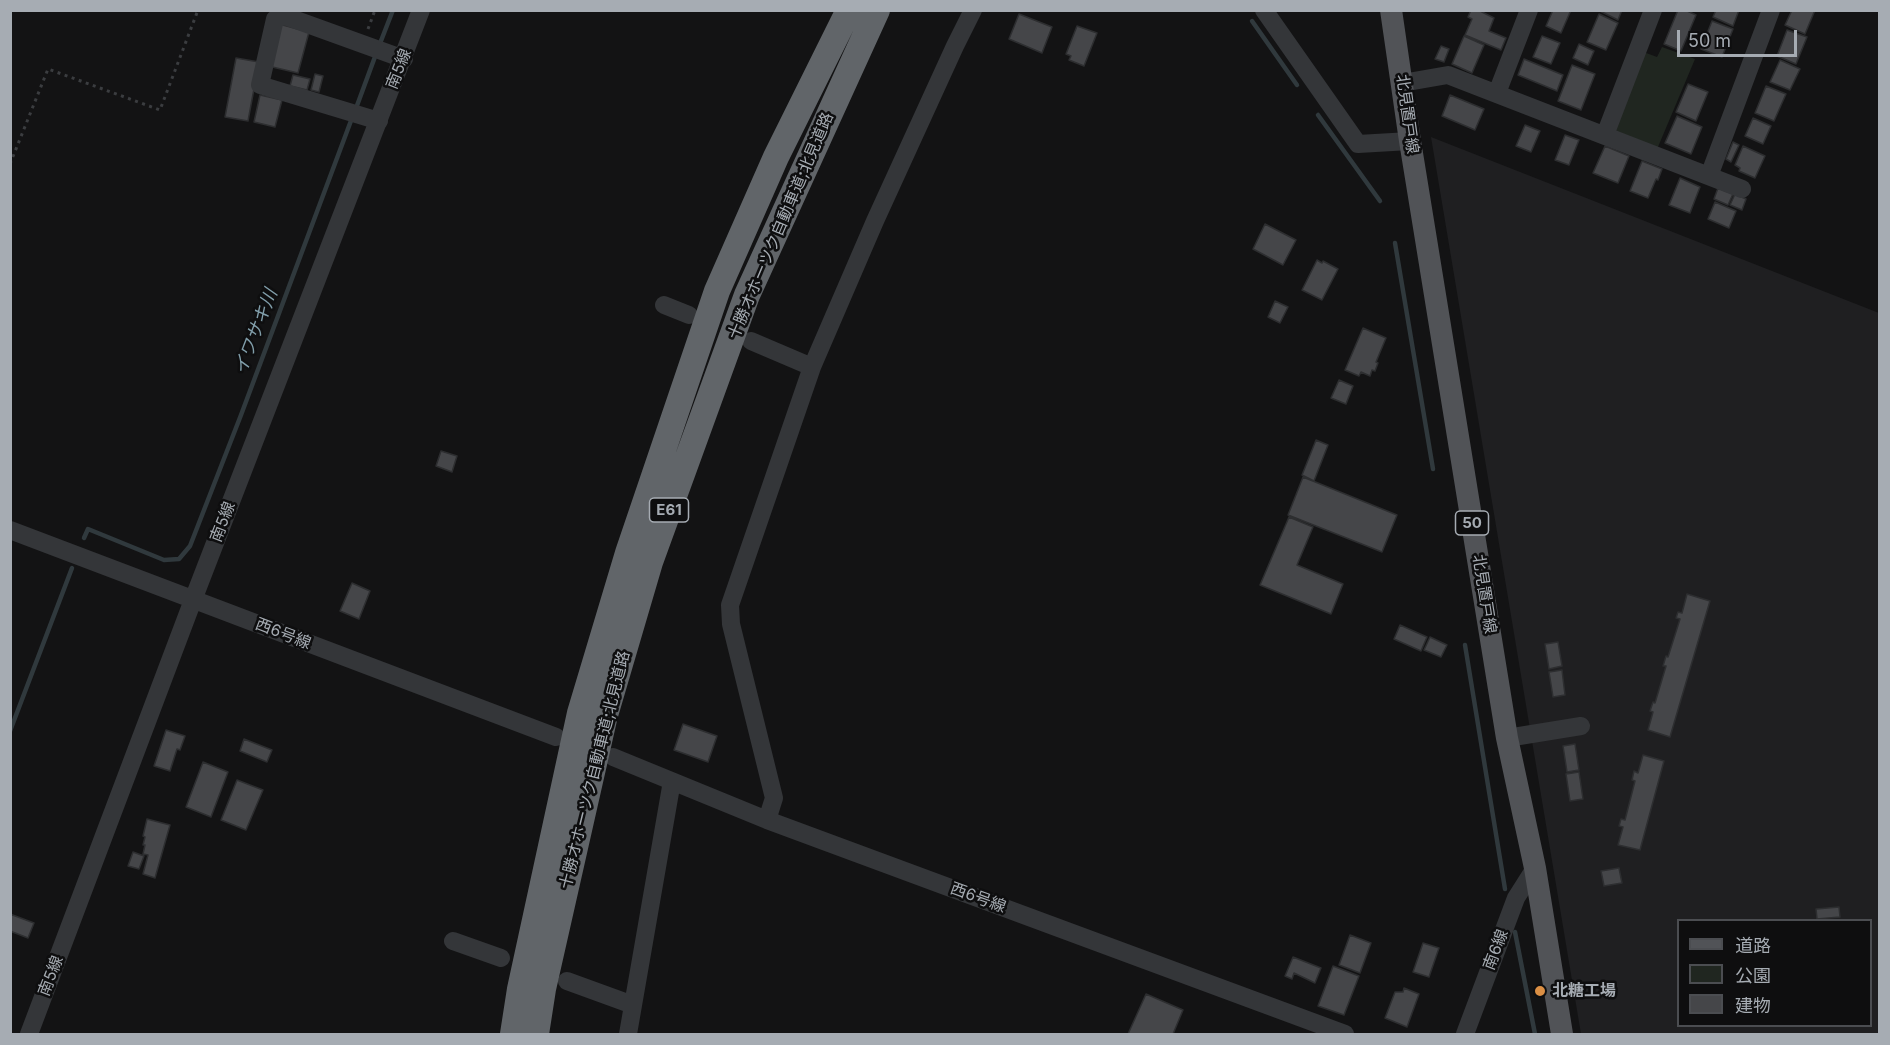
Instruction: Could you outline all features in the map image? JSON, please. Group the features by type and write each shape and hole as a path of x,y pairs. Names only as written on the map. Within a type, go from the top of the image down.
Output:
{"highway":[{"name":"十勝オホーツク自動車道;北見道路","path":"513,1035 522,978 580,712 628,553 717,291 776,157 849,10"},
{"name":"十勝オホーツク自動車道;北見道路","path":"536,1035 543,989 605,715 650,562 747,295 877,10"}],"main road":[{"name":"北見置戸線","path":"1391,10 1410,141 1507,738 1535,868 1562,1035"}],"street":[{"name":"南5線","path":"29,1035 193,600 404,59 421,10"},
{"path":"767,820 774,798 731,624 730,605 812,367 885,199 973,10"},
{"path":"1264,10 1358,144 1410,141"},
{"path":"1497,93 1529,10"},
{"path":"1605,135 1653,10"},
{"path":"1709,176 1772,10"},
{"path":"379,121 260,85 275,19 285,16 404,59"},
{"path":"1402,83 1448,75 1742,189"},
{"path":"664,305 689,315"},
{"path":"751,341 812,367"},
{"name":"西6号線","path":"10,530 556,737"},
{"path":"1507,738 1581,726"},
{"name":"西6号線","path":"613,757 767,820 1346,1035"},
{"path":"628,1035 672,781"},
{"name":"南6線","path":"1465,1035 1516,898 1535,868"},
{"path":"453,941 501,958"},
{"path":"567,981 633,1005"}],"path":[{"path":"10,164 48,69 160,110 198,10"}],"shaded area":[{"path":"1431,137 1879,313 1879,1034 1581,1034"}],"green space":[{"path":"1662,47 1695,59 1655,154 1605,135 1638,50 1657,57"}],"building":[{"path":"1471,10 1478,10 1494,18 1489,31 1506,38 1501,50 1465,35 1472,19 1468,17"},
{"path":"1553,10 1571,10 1561,33 1546,26"},
{"path":"1598,10 1622,10 1618,20"},
{"path":"1678,10 1685,10 1696,15 1681,51 1664,44"},
{"path":"1716,10 1739,10 1733,26 1713,17"},
{"path":"1792,10 1815,10 1805,34 1785,25"},
{"path":"1019,14 1052,27 1042,53 1009,39"},
{"path":"1599,14 1618,23 1606,50 1587,42"},
{"path":"1712,21 1733,29 1722,57 1701,49"},
{"path":"279,24 309,32 298,73 268,66"},
{"path":"1077,26 1097,33 1084,66 1069,60 1071,56 1066,54"},
{"path":"1787,30 1807,37 1796,64 1777,56"},
{"path":"1464,36 1484,45 1472,73 1452,64"},
{"path":"1542,36 1560,43 1551,64 1533,57"},
{"path":"1579,44 1594,51 1588,65 1573,58"},
{"path":"1441,46 1449,49 1444,62 1435,59"},
{"path":"236,58 259,62 248,121 225,117"},
{"path":"1524,59 1563,75 1557,91 1518,75"},
{"path":"1780,60 1800,69 1790,90 1770,82"},
{"path":"1572,65 1595,74 1581,110 1558,101"},
{"path":"315,74 323,76 319,92 311,90"},
{"path":"293,75 310,79 307,90 290,86"},
{"path":"1688,84 1708,92 1696,121 1676,112"},
{"path":"1766,86 1786,94 1774,121 1755,113"},
{"path":"260,95 282,100 275,127 254,122"},
{"path":"1450,95 1484,109 1475,130 1442,116"},
{"path":"1677,116 1702,127 1691,154 1665,143"},
{"path":"1753,118 1771,126 1763,144 1745,136"},
{"path":"1525,125 1540,131 1531,152 1516,146"},
{"path":"1565,135 1579,140 1569,165 1555,160"},
{"path":"1733,142 1739,145 1731,162 1726,159"},
{"path":"1605,146 1629,156 1618,183 1593,173"},
{"path":"1743,146 1765,156 1755,178 1739,171 1740,168 1735,165"},
{"path":"1642,161 1662,169 1648,198 1630,191"},
{"path":"1680,178 1700,187 1690,213 1669,205"},
{"path":"1718,188 1733,194 1728,205 1714,199"},
{"path":"1735,194 1746,199 1742,210 1730,205"},
{"path":"1715,202 1736,211 1729,228 1708,219"},
{"path":"1265,224 1296,240 1283,265 1253,249"},
{"path":"1317,260 1338,269 1322,300 1302,290"},
{"path":"1275,301 1288,307 1280,323 1268,317"},
{"path":"1363,328 1386,338 1376,362 1378,363 1375,371 1372,370 1370,376 1361,372 1359,376 1345,370"},
{"path":"1339,380 1353,386 1346,404 1331,398"},
{"path":"1316,440 1328,445 1314,481 1302,475"},
{"path":"441,451 457,456 452,472 436,466"},
{"path":"1303,477 1397,515 1382,552 1288,515"},
{"path":"1289,517 1313,527 1297,565 1343,584 1331,614 1260,585"},
{"path":"352,583 370,591 359,619 340,611"},
{"path":"1687,594 1710,601 1670,737 1648,730 1653,712 1650,711 1653,702 1655,703 1666,666 1663,666 1680,619 1676,618 1678,612 1682,613"},
{"path":"1400,625 1427,637 1421,651 1394,639"},
{"path":"1430,637 1447,645 1441,657 1424,650"},
{"path":"1558,642 1562,666 1549,669 1545,644"},
{"path":"1562,670 1565,695 1553,697 1549,672"},
{"path":"683,724 717,736 708,762 674,750"},
{"path":"166,730 185,736 180,750 177,749 170,771 154,766"},
{"path":"244,739 272,750 267,762 240,751"},
{"path":"1575,744 1579,770 1567,772 1563,746"},
{"path":"1643,755 1664,761 1640,850 1618,845 1623,827 1619,826 1621,819 1625,820 1635,781 1632,780 1634,771 1638,773"},
{"path":"203,762 228,772 211,817 186,807"},
{"path":"1579,772 1583,799 1570,801 1566,774"},
{"path":"237,780 263,790 246,830 221,820"},
{"path":"147,819 170,825 155,878 143,874 148,855 143,854 145,837 143,836"},
{"path":"133,852 144,856 139,869 128,866"},
{"path":"1619,868 1622,883 1604,886 1601,871"},
{"path":"1839,907 1840,917 1817,919 1816,909"},
{"path":"10,914 34,923 28,938 10,931"},
{"path":"1350,935 1371,943 1360,973 1339,965"},
{"path":"1423,943 1439,948 1429,977 1413,972"},
{"path":"1293,957 1321,968 1315,983 1294,973 1292,979 1285,976"},
{"path":"1333,966 1359,976 1344,1015 1318,1006"},
{"path":"1404,988 1419,994 1407,1027 1385,1018 1395,992 1403,992"},
{"path":"1146,994 1183,1010 1173,1034 1128,1034"}],"waterway":[{"name":"イワサキ川","path":"379,46 393,10"},
{"path":"1252,21 1297,85"},
{"name":"イワサキ川","path":"355,111 376,54"},
{"path":"1318,115 1380,201"},
{"name":"イワサキ川","path":"84,538 88,529 164,560 179,559 190,546 352,118"},
{"path":"1395,243 1433,469"},
{"name":"イワサキ川","path":"10,731 72,568"},
{"path":"1465,645 1505,889"},
{"path":"1515,932 1535,1034"}],"place":[{"name":"北糖工場","path":"1540,991"}]}
